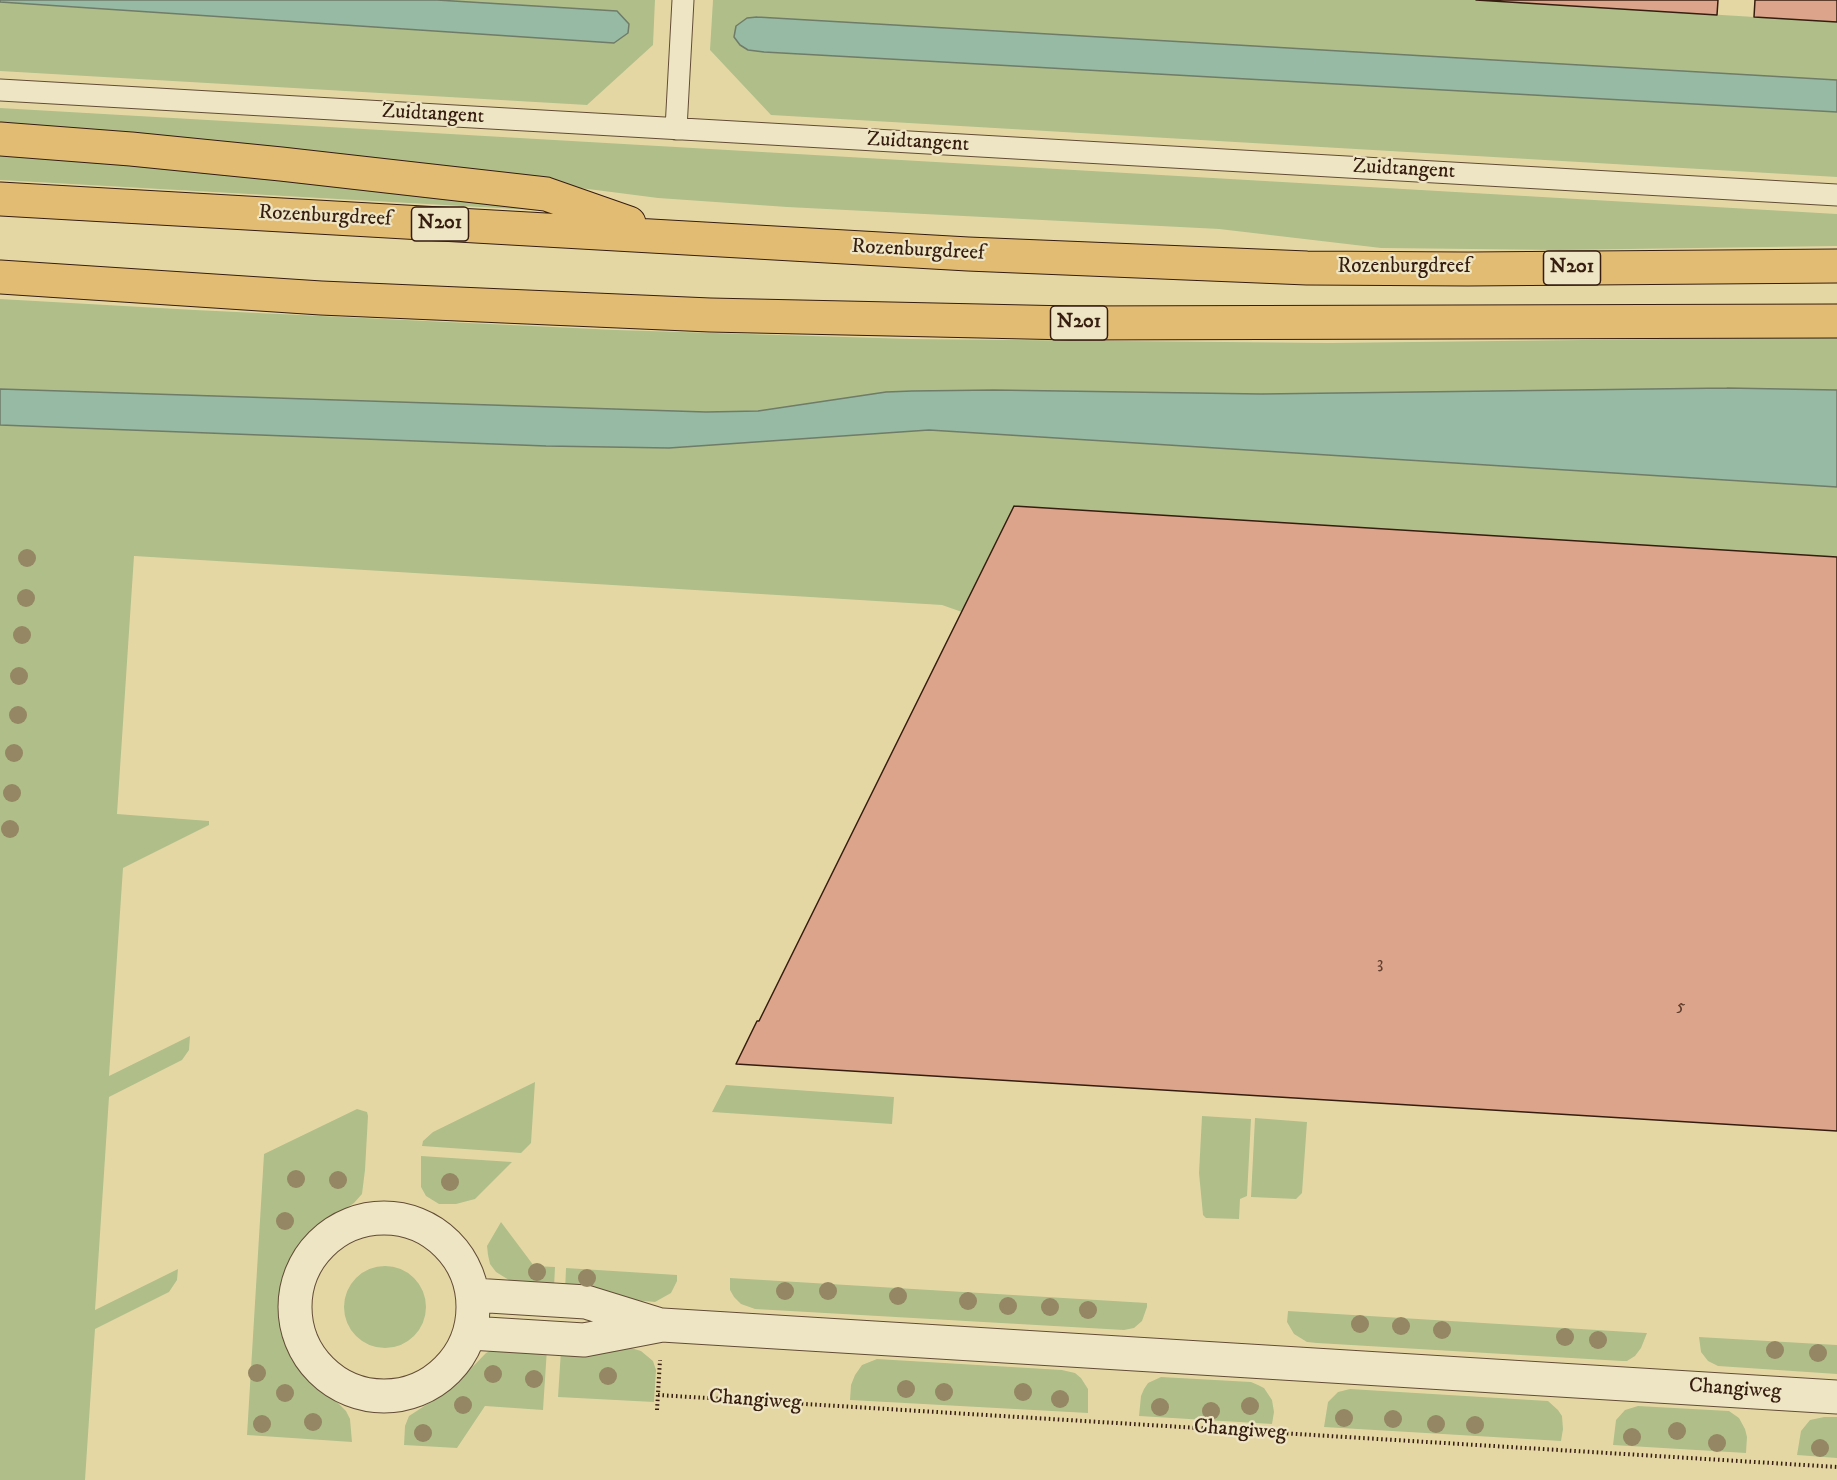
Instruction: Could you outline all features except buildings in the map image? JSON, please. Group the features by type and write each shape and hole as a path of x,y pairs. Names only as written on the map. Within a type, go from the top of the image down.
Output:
{"highway":[{"path":"0,140 131,150 546,194 666,236"},
{"name":"Rozenburgdreef","path":"0,199 968,254 1307,268 1837,266"},
{"name":"N201","path":"0,277 321,298 745,316 1071,323 1837,321"}],"street":[{"path":"380,1218 402,1219 422,1226 441,1237 456,1253 467,1271 473,1295 474,1313 470,1333 460,1354 447,1371 430,1384 410,1393 389,1397 367,1395 347,1388 329,1377 313,1362 303,1344 296,1323 295,1301 299,1280 309,1260 322,1244 339,1230 359,1221 380,1218"},
{"name":"Changiweg","path":"473,1295 586,1302 662,1325 1837,1397"},
{"name":"Changiweg","path":"470,1333 584,1340 662,1325"}],"lane":[{"path":"676,129 683,0"},
{"name":"Zuidtangent","path":"0,90 1837,195"}],"path":[{"name":"Changiweg","path":"657,1410 658,1395 1837,1467"}],"shaded area":[{"path":"0,0 437,0 617,11 629,24 628,33 614,43 0,2"},
{"path":"437,0 655,0 653,45 587,105 0,71 0,2 614,43 628,33 629,25 617,11"},
{"path":"713,0 1476,0 1837,22 1837,80 757,17 750,17 736,26 734,37 743,47 764,52 1837,112 1837,177 771,115 710,50"},
{"path":"747,18 1837,80 1837,112 764,52 748,50 734,37 736,26"},
{"path":"0,108 1837,214 1837,246 1559,250 1381,248 1219,229 787,207 658,198 0,129"},
{"path":"0,149 105,157 551,211 0,180"},
{"path":"0,299 616,330 911,339 1329,343 1837,337 1837,390 1727,388 1261,394 912,391 886,392 758,411 706,412 0,389"},
{"path":"1727,388 1837,390 1837,487 929,430 669,448 546,446 0,425 0,389 706,412 758,411 886,392 912,391 1261,394"},
{"path":"0,425 546,446 669,448 929,430 1837,487 1837,557 1014,506 962,612 942,605 134,556 117,814 209,821 209,825 123,868 109,1076 190,1036 189,1050 182,1060 109,1097 95,1310 178,1269 177,1280 169,1292 95,1329 85,1480 0,1480"},
{"path":"535,1082 531,1143 521,1153 422,1146 423,1141 433,1132"},
{"path":"726,1085 894,1097 892,1124 712,1112"},
{"path":"357,1109 367,1112 368,1116 362,1194 354,1203 320,1226 299,1249 289,1266 281,1305 284,1334 295,1359 315,1386 346,1411 350,1419 352,1442 247,1435 264,1154"},
{"path":"1202,1116 1251,1119 1247,1196 1240,1199 1239,1219 1206,1218 1203,1215 1199,1173"},
{"path":"1255,1118 1307,1122 1302,1193 1296,1199 1251,1197"},
{"path":"421,1156 512,1162 475,1199 456,1204 439,1204 426,1196 421,1187"},
{"path":"501,1222 534,1266 555,1267 554,1288 509,1280 496,1272 490,1264 487,1246"},
{"path":"377,1266 393,1266 408,1273 419,1284 426,1299 423,1323 414,1336 393,1348 377,1348 362,1341 351,1330 344,1315 344,1299 351,1284 362,1273"},
{"path":"566,1268 677,1275 677,1281 671,1293 655,1302 611,1298 565,1291"},
{"path":"730,1278 1147,1303 1147,1307 1142,1321 1134,1328 1124,1330 755,1309 741,1304 734,1297 730,1290"},
{"path":"1288,1311 1647,1333 1641,1348 1627,1361 1317,1343 1307,1342 1294,1334 1287,1322"},
{"path":"1699,1337 1837,1345 1837,1374 1718,1366 1708,1361 1701,1352"},
{"path":"631,1348 641,1351 653,1361 656,1370 654,1402 558,1397 561,1350"},
{"path":"547,1349 543,1410 485,1406 457,1448 404,1445 405,1426 409,1416 452,1388 486,1353 492,1350"},
{"path":"877,1359 1062,1370 1075,1373 1088,1389 1088,1413 850,1400 851,1385 855,1375 862,1365"},
{"path":"1161,1377 1251,1382 1264,1388 1272,1400 1274,1412 1272,1424 1139,1416 1144,1389 1148,1383"},
{"path":"1350,1389 1548,1401 1562,1416 1561,1441 1324,1427 1328,1402 1338,1392"},
{"path":"1638,1406 1729,1411 1739,1418 1745,1429 1746,1453 1613,1445 1616,1420 1625,1410"},
{"path":"1837,1417 1837,1458 1797,1455 1801,1431 1810,1420"}]}
